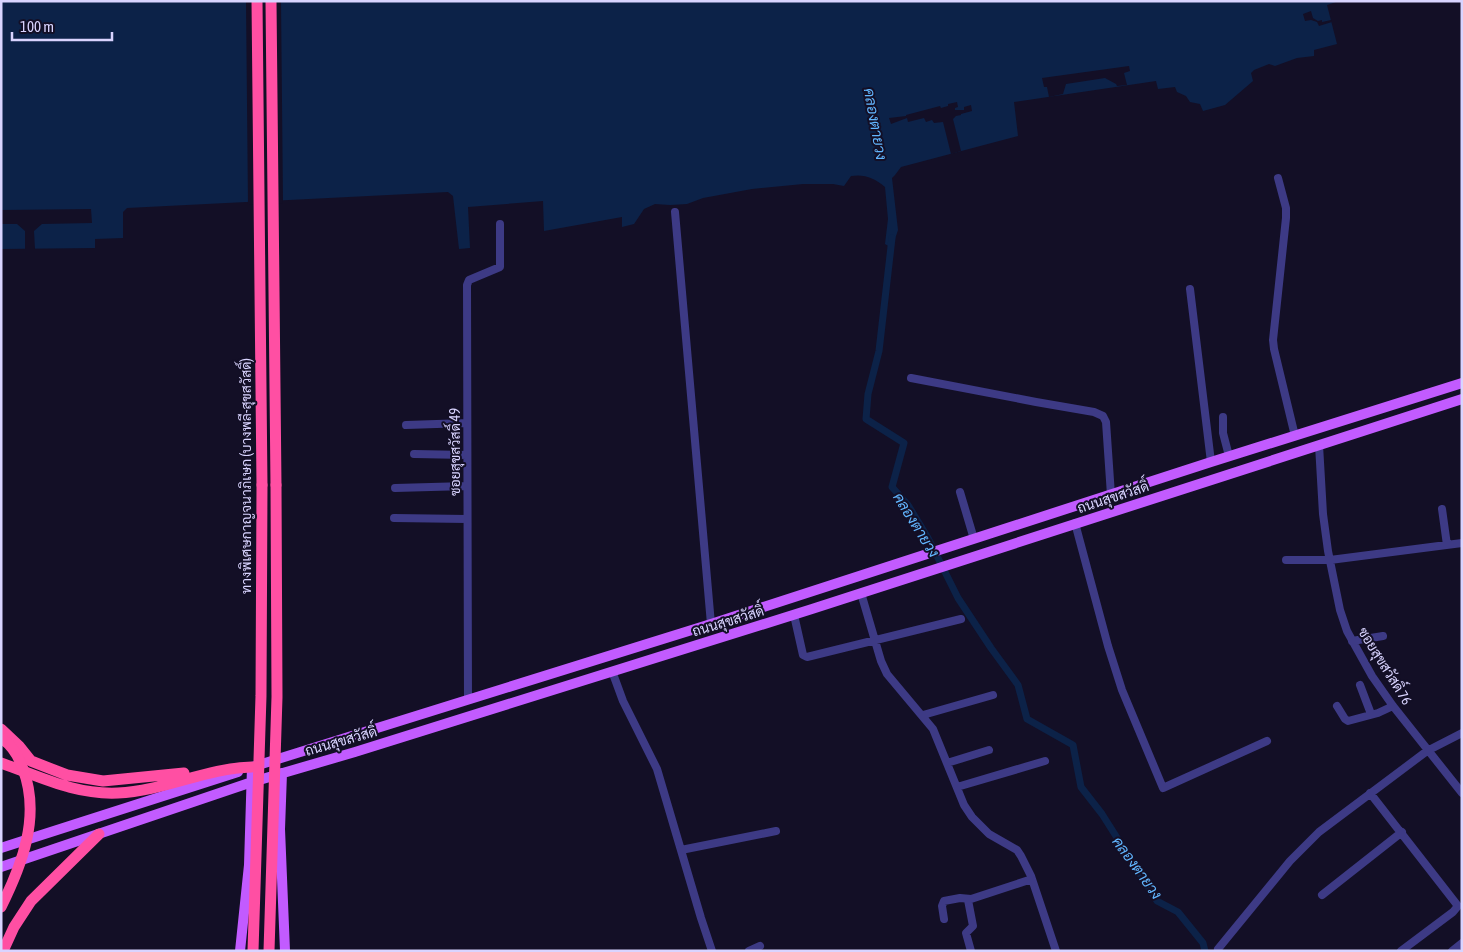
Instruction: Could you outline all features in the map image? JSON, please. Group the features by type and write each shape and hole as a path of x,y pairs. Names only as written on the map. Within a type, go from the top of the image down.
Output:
{"highway":[{"name":"ทางพิเศษกาญจนาภิเษก (บางพลี-สุขสวัสดิ์)","path":"254,951 261,696 262,495 257,1"},
{"name":"ทางพิเศษกาญจนาภิเษก (บางพลี-สุขสวัสดิ์)","path":"269,951 277,697 271,1"},
{"path":"1,729 19,746 31,761 51,770 79,778 103,781 252,767"},
{"path":"1,738 18,756 27,780 31,822 18,871 1,907"},
{"path":"1,764 64,786 88,792 119,793 154,787 222,769"},
{"path":"3,951 14,927 31,902 99,834"}],"main road":[{"name":"ถนนสุขสวัสดิ์","path":"1,848 252,767 711,624 1229,456 1462,383"},
{"name":"ถนนสุขสวัสดิ์","path":"1,867 282,772 355,752 794,615 1462,399"},
{"path":"856,577 861,593"},
{"path":"240,951 249,865 252,767"},
{"path":"282,772 280,829 285,951"}],"street":[{"path":"1278,178 1286,208 1286,218 1273,340 1295,436"},
{"path":"675,212 711,624"},
{"name":"ซอยสุขสวัสดิ์ 49","path":"468,700 467,285 469,280 500,267 500,224"},
{"path":"1190,289 1212,462"},
{"path":"911,378 1094,412 1103,416 1106,422 1111,495"},
{"path":"1223,417 1229,456"},
{"path":"406,425 467,423"},
{"name":"ซอยสุขสวัสดิ์ 76","path":"1319,445 1323,514 1330,560 1340,610 1352,641 1372,676 1393,706 1462,794"},
{"path":"414,454 467,455"},
{"path":"395,488 467,486"},
{"path":"960,492 974,539"},
{"path":"1442,509 1447,545"},
{"path":"394,518 468,519"},
{"path":"1075,524 1122,690 1163,788 1267,741"},
{"path":"1286,560 1330,560 1462,543"},
{"path":"861,593 887,674 933,728 956,787 972,818 989,834 1017,850 1021,856 1032,879 1056,951"},
{"path":"794,615 804,655 807,657 961,619"},
{"path":"1352,641 1383,636"},
{"path":"612,671 623,701 657,770 712,951"},
{"path":"1360,685 1371,714"},
{"path":"923,715 993,695"},
{"path":"1336,706 1348,721 1378,713 1393,706"},
{"path":"1218,949 1290,861 1319,832 1427,751 1462,733"},
{"path":"947,763 989,750"},
{"path":"956,787 1045,761"},
{"path":"1370,792 1460,909 1453,912 1401,951"},
{"path":"681,850 776,831"},
{"path":"1322,895 1402,832"},
{"path":"944,919 942,906 944,901 960,898 970,899 1032,879"},
{"path":"970,899 968,903 973,926 966,933 970,951"},
{"path":"1452,951 1462,943"},
{"path":"749,951 760,946"}],"water":[{"path":"1,1 1339,1 1327,5 1337,44 1314,50 1314,56 1297,58 1275,66 1269,64 1254,70 1251,73 1253,81 1225,105 1203,111 1200,104 1190,102 1186,96 1177,92 1175,87 1158,89 1156,81 1014,102 1018,136 901,167 892,178 898,230 892,248 885,244 888,219 885,187 869,177 851,176 844,186 803,184 752,189 703,198 687,204 655,204 644,209 634,224 622,227 622,217 544,231 543,201 468,207 470,248 459,249 453,196 448,192 127,208 123,212 123,238 95,239 95,248 1,249"}],"pier":[{"path":"246,1 281,1 283,203 248,205"},
{"path":"1311,11 1313,18 1318,21 1331,20 1332,22 1319,26 1317,22 1305,21 1303,14"},
{"path":"1129,66 1130,71 1124,73 1127,85 1117,86 1105,78 1066,84 1063,94 1049,97 1047,87 1044,87 1042,78"},
{"path":"957,102 958,107 955,110 964,110 964,107 971,105 972,111 956,116 953,119 961,151 951,154 943,122 934,123 932,120 926,122 924,118 908,122 907,118 891,124 889,118 906,116 940,106 941,108"},
{"path":"91,209 92,223 42,224 34,231 35,249 25,249 25,231 17,224 1,224 1,210"}],"waterway":[{"name":"คลองตายวง","path":"892,238 879,351 868,394 866,419 904,443 892,487 908,505 928,538 958,598 1018,685 1027,719 1073,745 1081,787 1102,814 1157,901 1178,912 1203,943 1205,951"}]}
